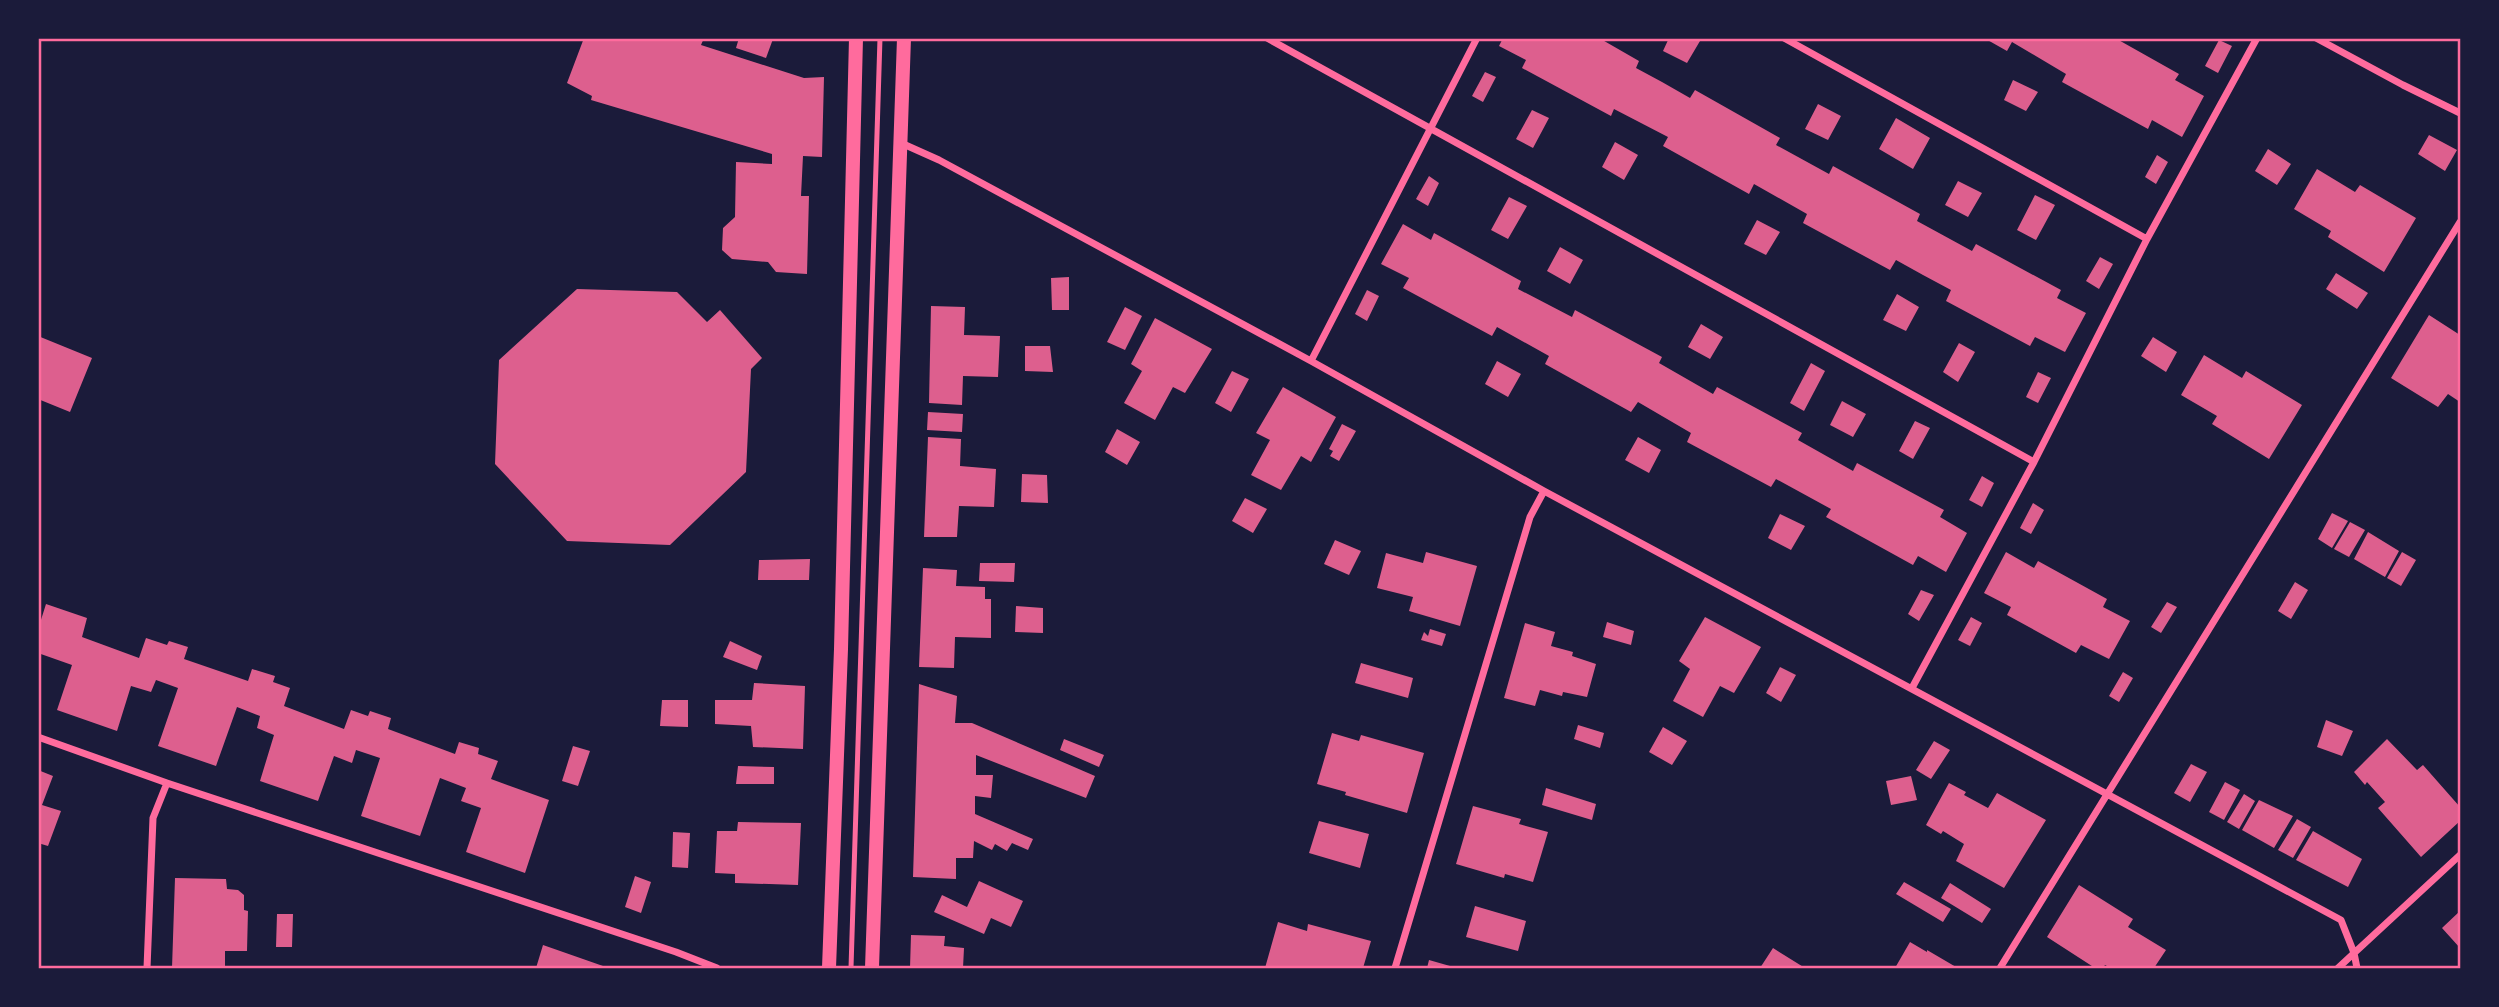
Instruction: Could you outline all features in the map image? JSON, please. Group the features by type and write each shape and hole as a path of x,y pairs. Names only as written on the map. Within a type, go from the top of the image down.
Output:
{"main road":[{"path":"829,968 841,649 856,38"},
{"path":"872,968 904,38"}],"street":[{"path":"1266,38 2034,462"},
{"path":"1311,361 1477,38"},
{"path":"1784,38 2147,239"},
{"path":"1912,688 2034,462 2147,239 2257,38"},
{"path":"2316,38 2460,113"},
{"path":"900,142 939,160 1311,361 1544,491 2341,920 2357,968"},
{"path":"2000,968 2460,222"},
{"path":"1395,968 1530,517 1544,491"},
{"path":"38,737 717,968"},
{"path":"147,968 153,818 167,783"},
{"path":"2338,968 2460,855"}],"lane":[{"path":"851,968 880,38"}],"building":[{"path":"584,38 704,38 701,45 804,78 824,77 822,157 803,156 801,196 809,196 807,274 776,272 768,262 732,259 722,250 723,228 735,217 736,162 772,164 772,154 591,100 592,96 567,83"},
{"path":"739,38 773,39 766,58 736,48"},
{"path":"1503,38 1599,38 1639,61 1636,68 1690,98 1695,90 1780,138 1776,145 1829,174 1833,166 1920,214 1917,221 1972,251 1976,244 2061,290 2057,298 2086,313 2065,352 2035,337 2030,346 1946,301 1951,290 1896,260 1890,270 1803,223 1807,214 1754,184 1749,194 1663,146 1668,137 1614,109 1611,116 1522,68 1526,60 1499,46"},
{"path":"1669,38 1695,38 1700,41 1687,63 1663,51"},
{"path":"1984,38 2115,38 2179,74 2175,80 2204,96 2182,137 2152,120 2148,129 2062,82 2066,74 2012,42 2007,51"},
{"path":"2219,40 2232,46 2218,73 2205,66"},
{"path":"1485,72 1496,77 1483,102 1472,96"},
{"path":"2013,80 2038,92 2026,111 2004,100"},
{"path":"1818,104 1841,116 1828,140 1805,129"},
{"path":"1532,110 1549,118 1533,148 1516,139"},
{"path":"1896,118 1930,138 1913,169 1879,149"},
{"path":"2429,135 2457,150 2445,171 2418,154"},
{"path":"1615,142 1638,155 1624,180 1602,167"},
{"path":"2268,149 2291,164 2277,185 2255,171"},
{"path":"2157,155 2168,162 2156,184 2145,177"},
{"path":"2317,169 2355,192 2360,185 2416,218 2384,272 2328,237 2331,231 2294,209"},
{"path":"1429,176 1439,183 1428,206 1416,199"},
{"path":"1958,181 1982,193 1968,217 1945,205"},
{"path":"2035,195 2055,205 2036,240 2017,230"},
{"path":"1509,197 1527,206 1508,239 1491,230"},
{"path":"1757,220 1780,232 1766,255 1744,244"},
{"path":"1403,224 1431,240 1434,233 1521,281 1518,289 1572,317 1575,310 1662,357 1659,363 1713,394 1717,387 1802,433 1798,440 1853,471 1857,463 1944,510 1940,517 1967,533 1946,572 1918,556 1913,565 1826,517 1831,509 1776,479 1771,487 1687,442 1691,433 1638,402 1631,412 1545,364 1549,356 1497,327 1492,336 1403,288 1409,278 1381,264"},
{"path":"1560,247 1583,260 1570,284 1547,271"},
{"path":"2100,257 2113,264 2099,289 2086,281"},
{"path":"2336,273 2368,293 2357,309 2326,289"},
{"path":"1069,277 1069,310 1052,310 1051,278"},
{"path":"577,289 677,292 707,322 720,310 762,358 751,369 746,472 670,545 567,541 495,464 499,360"},
{"path":"1367,290 1379,296 1367,321 1355,314"},
{"path":"1897,294 1919,307 1906,331 1883,320"},
{"path":"931,306 965,307 964,335 1000,336 998,377 963,376 962,405 929,403"},
{"path":"1125,307 1142,316 1125,350 1107,342"},
{"path":"2429,315 2460,335 2460,402 2448,394 2438,407 2391,378"},
{"path":"1155,318 1212,349 1185,393 1173,387 1155,420 1124,403 1142,371 1131,364"},
{"path":"1701,324 1723,337 1710,359 1688,347"},
{"path":"38,336 92,358 70,412 38,399"},
{"path":"2153,337 2177,352 2166,372 2141,356"},
{"path":"1959,343 1975,352 1958,382 1943,372"},
{"path":"1025,346 1050,346 1053,372 1025,371"},
{"path":"2204,355 2242,378 2246,371 2302,405 2269,459 2212,424 2217,416 2181,395"},
{"path":"1497,361 1521,374 1508,397 1485,384"},
{"path":"1811,363 1825,371 1804,411 1790,403"},
{"path":"1232,371 1249,379 1231,412 1215,403"},
{"path":"2038,372 2051,378 2038,403 2026,397"},
{"path":"1283,387 1336,417 1311,462 1301,456 1281,490 1251,475 1270,440 1256,433"},
{"path":"1842,401 1866,414 1853,437 1830,425"},
{"path":"928,412 963,414 962,432 927,430"},
{"path":"1915,421 1930,428 1913,459 1899,451"},
{"path":"1342,424 1356,431 1339,461 1330,456 1333,451 1329,449"},
{"path":"1117,429 1140,442 1127,465 1105,452"},
{"path":"928,437 961,439 960,466 996,469 994,507 959,506 957,537 924,537"},
{"path":"1638,437 1661,450 1649,473 1625,460"},
{"path":"1022,474 1047,475 1048,503 1021,502"},
{"path":"1982,476 1994,483 1982,507 1969,500"},
{"path":"1245,498 1267,509 1253,533 1232,521"},
{"path":"2033,503 2044,510 2031,534 2020,528"},
{"path":"2332,513 2348,521 2332,548 2318,539"},
{"path":"1780,514 1805,526 1791,550 1768,538"},
{"path":"2350,522 2365,530 2349,557 2334,549"},
{"path":"2368,532 2399,551 2385,577 2354,559"},
{"path":"1335,540 1361,551 1349,575 1324,564"},
{"path":"1426,552 1477,566 1460,626 1409,611 1413,597 1377,588 1386,553 1423,563"},
{"path":"2006,552 2034,568 2038,561 2107,599 2103,607 2130,621 2109,659 2081,645 2076,653 2007,615 2011,607 1984,593"},
{"path":"2402,552 2416,560 2401,586 2387,578"},
{"path":"810,559 809,580 758,580 759,560"},
{"path":"980,563 1015,563 1014,582 979,581"},
{"path":"923,568 957,570 956,586 985,587 985,599 991,599 991,638 955,637 954,668 919,667"},
{"path":"2295,582 2308,590 2291,619 2278,611"},
{"path":"1921,590 1934,595 1919,621 1908,614"},
{"path":"2167,602 2177,607 2161,633 2151,627"},
{"path":"46,604 87,618 82,637 139,658 146,638 167,645 169,641 188,647 184,659 248,681 252,669 275,676 273,682 290,688 284,706 344,729 351,710 368,716 370,711 391,718 388,729 455,754 459,742 479,748 478,754 498,761 491,779 549,800 525,873 466,852 481,808 461,801 466,788 440,778 420,836 361,816 380,758 356,750 352,763 334,756 318,801 260,781 274,735 257,728 260,716 237,707 216,766 158,746 178,688 156,680 151,692 131,686 117,731 57,710 72,665 38,653 38,622 40,623"},
{"path":"1016,606 1043,608 1043,633 1015,632"},
{"path":"1705,617 1761,647 1734,693 1720,686 1703,717 1673,701 1690,669 1679,661"},
{"path":"1971,617 1982,623 1970,646 1958,640"},
{"path":"1607,622 1634,631 1631,645 1603,637"},
{"path":"1525,623 1555,632 1551,646 1573,652 1572,656 1596,664 1587,697 1563,692 1562,696 1540,690 1535,706 1504,698"},
{"path":"1430,629 1446,634 1442,646 1421,640 1424,632 1428,636"},
{"path":"730,641 762,656 757,670 723,657"},
{"path":"1361,663 1413,678 1408,698 1355,683"},
{"path":"1780,667 1796,675 1781,702 1766,693"},
{"path":"2123,672 2133,678 2119,702 2109,696"},
{"path":"754,683 805,686 803,749 753,747 751,726 715,724 715,700 752,700"},
{"path":"919,684 957,696 955,723 972,723 1095,776 1086,798 976,755 976,775 993,775 991,798 975,796 975,814 1033,839 1028,850 1012,843 1007,851 995,844 992,850 974,841 973,858 956,858 956,879 913,877"},
{"path":"662,700 688,700 688,727 660,726"},
{"path":"2326,720 2353,731 2342,756 2317,747"},
{"path":"1578,725 1604,733 1600,748 1574,739"},
{"path":"1663,727 1687,741 1672,765 1649,752"},
{"path":"1332,733 1359,741 1361,735 1424,753 1407,813 1317,784"},
{"path":"1064,739 1104,755 1099,767 1060,750"},
{"path":"2387,739 2417,770 2423,765 2460,807 2460,821 2421,857 2378,808 2385,802 2354,772"},
{"path":"1934,741 1950,750 1931,779 1916,770"},
{"path":"573,746 590,751 578,786 562,781"},
{"path":"2191,764 2207,772 2190,802 2174,793"},
{"path":"738,766 774,767 774,784 736,784"},
{"path":"38,770 53,776 42,805 61,811 48,846 38,843"},
{"path":"1911,776 1917,800 1891,805 1886,781"},
{"path":"2225,782 2240,790 2224,820 2209,812"},
{"path":"1949,783 1988,808 1997,793 2046,820 2004,888 1956,861 1964,844 1943,831 1941,834 1926,825"},
{"path":"1546,788 1596,804 1592,820 1542,805"},
{"path":"2244,794 2255,801 2239,829 2227,822"},
{"path":"2259,800 2293,816 2274,848 2242,830"},
{"path":"1473,806 1521,819 1519,824 1548,832 1533,882 1505,874 1504,878 1456,864"},
{"path":"2297,819 2311,827 2293,858 2278,850"},
{"path":"1319,821 1369,834 1360,868 1309,853"},
{"path":"738,822 801,823 798,885 735,883 735,874 715,873 717,831 737,831"},
{"path":"2313,831 2362,859 2348,887 2296,860"},
{"path":"673,832 690,833 688,868 672,867"},
{"path":"635,876 651,882 641,913 625,907"},
{"path":"175,878 226,879 227,889 238,890 244,895 244,910 248,911 247,951 225,951 225,968 172,968"},
{"path":"979,881 1023,901 1011,927 991,918 984,934 934,912 942,895 967,907"},
{"path":"1904,882 1951,909 1943,922 1896,894"},
{"path":"1950,883 1991,909 1982,923 1941,898"},
{"path":"2079,885 2133,919 2128,927 2166,950 2154,968 2111,968 2105,965 2103,968 2095,968 2047,937"},
{"path":"1475,906 1526,921 1518,951 1466,937"},
{"path":"2460,911 2460,948 2442,928"},
{"path":"277,914 293,914 292,947 276,947"},
{"path":"1278,922 1307,931 1308,924 1371,941 1363,968 1265,968"},
{"path":"911,935 945,936 944,946 964,948 963,968 910,968"},
{"path":"1910,942 1927,950 1956,967 1895,968"},
{"path":"543,945 603,966 536,968"},
{"path":"1773,948 1805,968 1760,968"},
{"path":"1429,960 1457,968 1427,968"}]}
